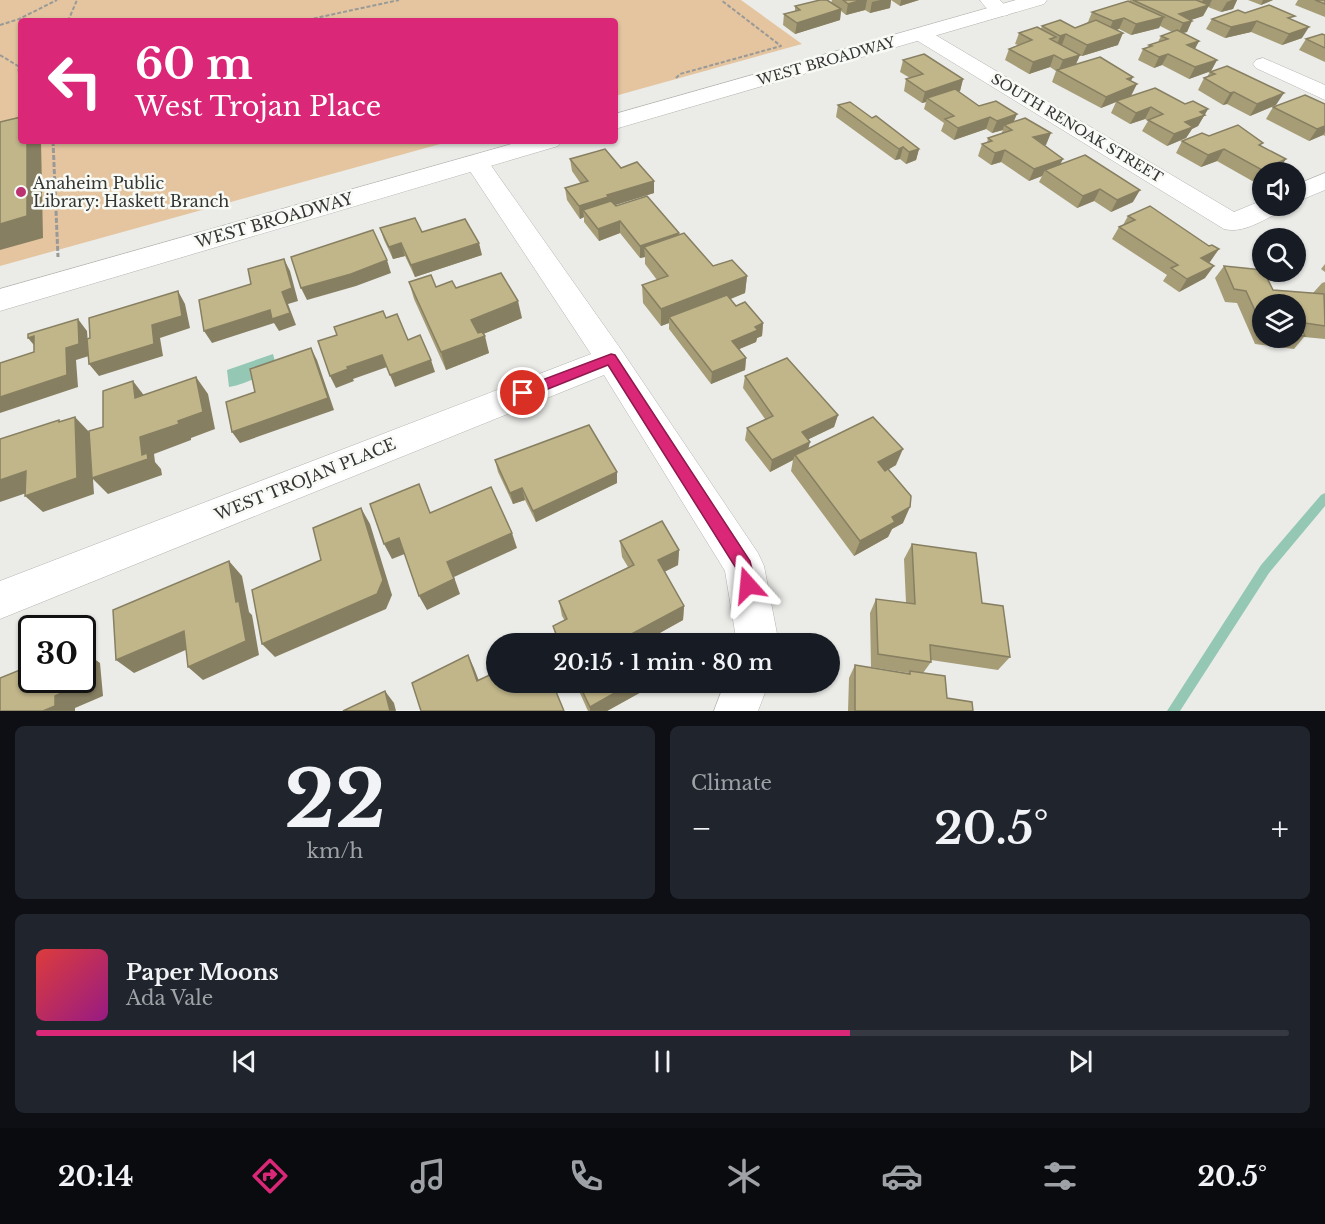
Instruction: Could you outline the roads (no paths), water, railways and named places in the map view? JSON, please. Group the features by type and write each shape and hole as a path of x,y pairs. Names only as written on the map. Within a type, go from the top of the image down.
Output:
{"main road":[{"name":"WEST BROADWAY","path":"618,121 920,34 995,5 1037,0"},
{"name":"WEST BROADWAY","path":"0,300 539,144"}],"street":[{"name":"SOUTH RENOAK STREET","path":"920,34 1233,223 1252,214"},
{"path":"1263,64 1325,93"},
{"path":"476,162 611,359 744,566 756,633"},
{"path":"1306,190 1325,181"},
{"name":"WEST TROJAN PLACE","path":"0,600 611,359"},
{"path":"736,711 743,693"}],"waterway":[{"path":"1173,711 1265,569 1325,498"}],"place":[{"name":"Anaheim Public Library: Haskett Branch","path":"21,192"}]}
